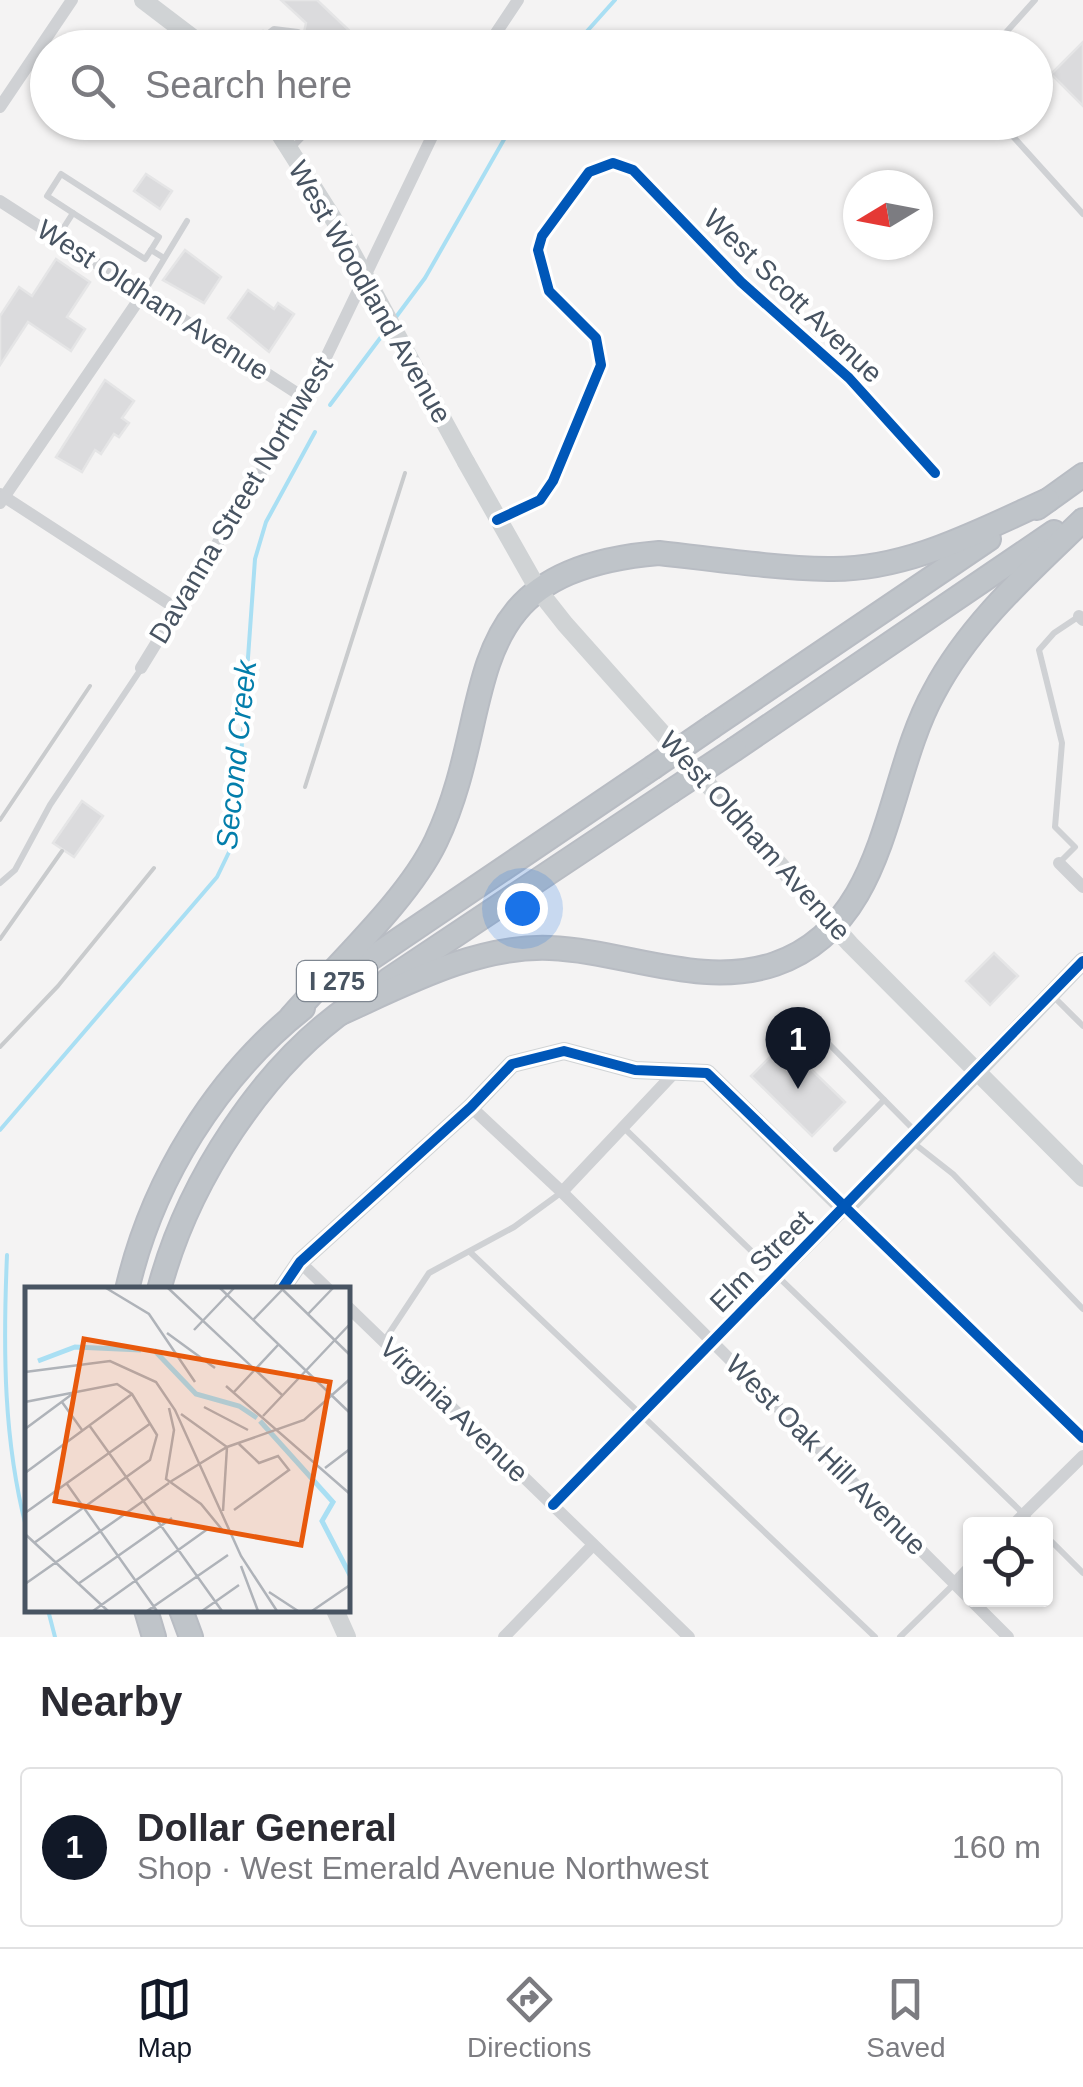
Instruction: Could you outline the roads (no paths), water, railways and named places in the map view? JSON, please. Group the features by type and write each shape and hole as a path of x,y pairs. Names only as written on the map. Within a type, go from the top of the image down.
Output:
{"highway":[{"name":"I 275","path":"128,1287 161,1191 196,1126 234,1075 291,1017 357,965 1083,475"},
{"path":"291,1017 403,893 435,843 457,786 478,683 491,651 501,630 540,592 610,560 658,553 830,570 882,563 940,548 1048,500"},
{"name":"I 275","path":"160,1287 188,1208 231,1134 286,1064 340,1012 1083,512"},
{"path":"340,1012 489,954 546,947 617,955 704,973 744,972 777,964 812,945 834,925 868,876 906,758 933,692 1007,592 1083,520"},
{"path":"147,1612 154,1637"},
{"path":"182,1612 190,1637"}],"street":[{"path":"52,30 72,0"},
{"path":"143,0 182,30"},
{"path":"498,30 518,0"},
{"path":"0,106 30,62"},
{"name":"West Woodland Avenue","path":"284,140 336,223 466,462"},
{"name":"Davanna Street Northwest","path":"142,668 306,400 430,140"},
{"name":"West Scott Avenue","path":"497,520 540,500 547,490 601,365 596,338 549,291 538,250 542,236 589,172 613,162 633,170 741,282 849,378 935,473"},
{"name":"West Oldham Avenue","path":"0,201 306,400"},
{"path":"142,295 2,498 177,609"},
{"name":"West Oldham Avenue","path":"466,462 540,592 834,925 974,1073 1083,1178"},
{"path":"1058,862 1083,886"},
{"name":"Elm Street","path":"553,1506 1083,961"},
{"path":"284,1287 300,1262 471,1108 512,1064 564,1051 635,1070 707,1073 1083,1438"},
{"path":"562,1192 678,1069"},
{"name":"West Oak Hill Avenue","path":"471,1108 562,1192 1008,1637"},
{"path":"300,1262 326,1287"},
{"name":"Virginia Avenue","path":"350,1310 689,1637"},
{"path":"1028,1517 1083,1456"},
{"path":"509,1632 592,1546"},
{"path":"954,1584 963,1575"},
{"path":"341,1623 358,1637"}],"lane":[{"path":"1008,30 1034,0"},
{"path":"290,150 299,140"},
{"path":"1016,140 1083,214"},
{"path":"60,174 159,237 145,260 73,213 47,196 60,174"},
{"path":"56,238 73,213"},
{"path":"142,295 186,220"},
{"path":"151,250 164,258"},
{"path":"1058,862 1075,847 1055,827 1062,744 1039,650 1054,633 1081,618"},
{"path":"0,883 15,870 50,806 142,668"},
{"path":"1051,994 1083,1026"},
{"path":"823,1038 1083,1309"},
{"path":"836,1149 884,1100"},
{"path":"623,1127 778,1274 1020,1517"},
{"path":"383,1342 430,1273 470,1252 562,1192"},
{"path":"470,1252 875,1637"},
{"path":"1053,1543 1083,1573"},
{"path":"900,1637 954,1584"},
{"path":"509,1632 525,1637"}],"waterway":[{"name":"Second Creek","path":"588,30 615,0"},
{"name":"Second Creek","path":"396,317 425,278 504,140"},
{"name":"Second Creek","path":"330,405 387,329"},
{"name":"Second Creek","path":"0,1130 217,877 231,848 237,813 255,559 266,522 315,432"},
{"name":"Second Creek","path":"7,1255 9,1431 25,1521"},
{"name":"Second Creek","path":"49,1612 55,1637"}],"railway":[{"path":"305,787 405,473"},
{"path":"0,820 90,686"},
{"path":"0,939 62,851"},
{"path":"0,1047 58,986 154,868"}],"place":[{"name":"Dollar General","path":"798,1089"}]}
